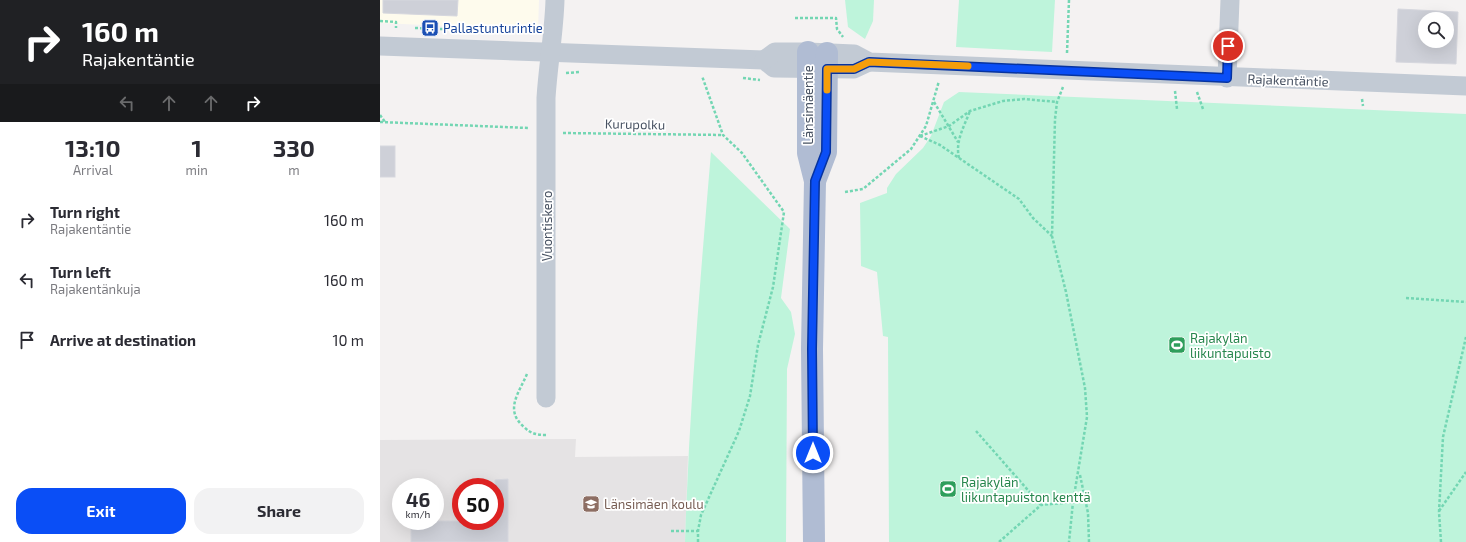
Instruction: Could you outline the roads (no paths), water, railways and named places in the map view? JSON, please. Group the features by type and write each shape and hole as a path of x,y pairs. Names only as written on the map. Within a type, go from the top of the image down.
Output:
{"main road":[{"name":"Länsimäentie","path":"814,542 812,349 815,181 826,152 818,60"}],"street":[{"name":"Vuontiskero","path":"546,398 539,130 554,35 555,0"},
{"path":"1227,78 1230,0"},
{"path":"380,46 764,60 775,52 818,60"},
{"name":"Rajakentäntie","path":"818,60 854,69 869,62 1227,78 1466,86"}],"place":[{"name":"Pallastunturintie","path":"430,28"},
{"name":"Rajakylän liikuntapuisto","path":"1177,345"},
{"name":"Rajakylän liikuntapuiston kenttä","path":"948,489"},
{"name":"Länsimäen koulu","path":"591,504"}]}
